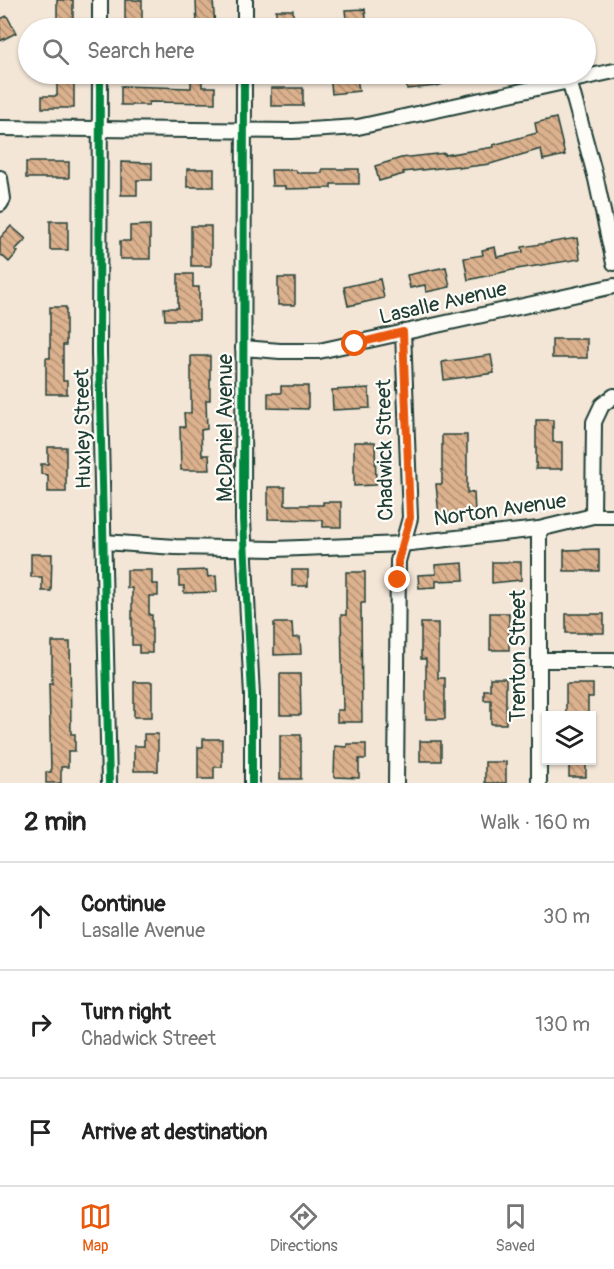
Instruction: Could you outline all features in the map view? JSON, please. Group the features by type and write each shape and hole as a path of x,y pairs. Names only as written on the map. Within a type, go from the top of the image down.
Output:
{"street":[{"path":"100,0 100,18"},
{"path":"245,0 245,18"},
{"path":"596,74 614,70"},
{"name":"Huxley Street","path":"100,84 99,353 109,783"},
{"name":"McDaniel Avenue","path":"244,84 244,548 252,696 252,783"},
{"path":"0,128 293,131 358,127 551,84"},
{"path":"570,84 596,179 614,262"},
{"path":"0,178 3,199 0,204"},
{"name":"Lasalle Avenue","path":"243,348 319,351 614,286"},
{"name":"Chadwick Street","path":"396,783 398,561 410,518 403,332"},
{"path":"593,516 594,422 602,405 614,396"},
{"name":"Norton Avenue","path":"104,542 175,547 244,548 402,544 539,529 593,516 614,516"},
{"name":"Trenton Street","path":"539,529 539,783"},
{"path":"540,660 614,660"}],"building":[{"path":"57,0 73,0 73,18 57,18"},
{"path":"125,0 142,0 142,18 125,18"},
{"path":"196,0 213,0 214,18 197,18"},
{"path":"365,9 366,18 346,18 345,10"},
{"path":"276,10 293,10 293,18 276,18"},
{"path":"7,16 16,33 0,41 0,19"},
{"path":"57,84 74,84 74,108 42,108 42,96 57,96"},
{"path":"191,84 215,87 215,103 149,102 149,105 121,105 121,86 191,88"},
{"path":"331,84 358,84 359,91 332,94"},
{"path":"406,84 443,84 437,86 407,89"},
{"path":"271,88 303,88 303,106 271,106"},
{"path":"556,118 565,155 543,160 541,149 490,164 403,172 404,174 379,181 375,166 401,158 445,153 445,155 494,147 493,145 537,133 535,123"},
{"path":"26,162 69,162 69,178 26,178"},
{"path":"121,162 152,163 152,180 137,180 137,195 121,195"},
{"path":"187,169 214,169 214,187 187,187"},
{"path":"322,169 359,169 359,184 331,184 331,188 285,189 285,186 272,186 271,170 322,173"},
{"path":"50,221 68,221 68,250 50,250"},
{"path":"150,225 150,259 120,259 120,241 130,241 130,226"},
{"path":"11,226 26,239 15,250 18,252 9,262 0,254 0,238"},
{"path":"191,226 211,226 211,266 191,266"},
{"path":"577,238 580,259 468,280 464,258 483,255 482,250 495,247 497,257 523,252 522,247"},
{"path":"446,267 450,287 426,292 425,285 410,288 407,275"},
{"path":"178,274 193,274 193,287 199,287 199,320 165,320 164,308 178,308"},
{"path":"278,278 295,278 295,305 278,305"},
{"path":"380,279 384,298 348,306 344,287"},
{"path":"50,307 66,307 63,381 67,381 67,394 46,394 46,358 50,358"},
{"path":"552,339 587,339 587,358 552,358"},
{"path":"491,355 494,373 444,380 442,362"},
{"path":"191,356 210,356 210,400 206,400 207,429 201,430 202,455 209,455 210,470 181,470 180,427 185,427 184,413 191,413"},
{"path":"281,386 308,386 308,409 268,408 268,393 281,393"},
{"path":"369,388 370,408 333,410 332,390"},
{"path":"536,420 553,420 553,442 562,442 562,469 536,469"},
{"path":"442,435 467,435 467,493 474,492 475,513 439,516 436,484 442,484"},
{"path":"354,442 375,442 376,485 354,486"},
{"path":"48,447 66,447 66,492 48,492 48,475 41,474 41,464 48,464"},
{"path":"268,487 285,487 285,505 323,505 323,502 341,502 341,527 323,527 323,520 268,519"},
{"path":"599,549 599,571 564,571 564,550"},
{"path":"31,554 52,554 51,591 42,591 42,577 31,577"},
{"path":"492,562 521,562 521,580 492,583"},
{"path":"463,563 464,580 436,581 436,587 419,588 418,575 436,574 435,565"},
{"path":"127,570 152,570 152,584 158,584 158,596 149,596 149,615 152,615 152,653 139,653 139,645 132,645 132,588 127,588"},
{"path":"207,570 208,577 216,576 217,592 184,593 184,586 179,586 179,571"},
{"path":"292,570 308,570 308,586 292,586"},
{"path":"346,572 365,572 365,603 361,603 362,722 337,722 337,710 343,710 341,615 346,615"},
{"path":"490,613 509,613 509,650 490,650"},
{"path":"566,614 604,614 604,633 566,633"},
{"path":"274,623 292,623 293,638 300,637 301,654 274,655"},
{"path":"421,623 438,623 438,678 445,678 445,719 426,719 426,659 421,659"},
{"path":"52,642 70,642 71,734 75,734 75,751 68,751 68,767 61,767 61,783 46,783 46,772 51,772 49,684 52,684"},
{"path":"280,674 300,674 301,715 280,715"},
{"path":"490,678 506,678 506,724 491,724 491,700 484,700 484,690 490,690"},
{"path":"134,682 152,682 152,717 134,717"},
{"path":"566,684 593,684 593,697 588,697 588,711 566,711"},
{"path":"144,734 158,734 158,771 134,771 134,746 144,746"},
{"path":"280,735 301,735 301,779 280,779"},
{"path":"203,739 222,739 222,767 214,767 214,779 198,779 198,747 203,747"},
{"path":"420,741 441,741 441,761 420,761"},
{"path":"347,744 366,744 366,759 359,759 359,778 334,777 335,746 347,747"},
{"path":"485,762 506,762 506,783 485,783"},
{"path":"569,765 586,765 586,777 569,777"}],"cycle path":[{"path":"100,84 99,353 109,783"},
{"path":"244,84 243,520 252,696 252,783"}],"route":[{"path":"355,344 403,332 410,518 398,561 398,580"}]}
